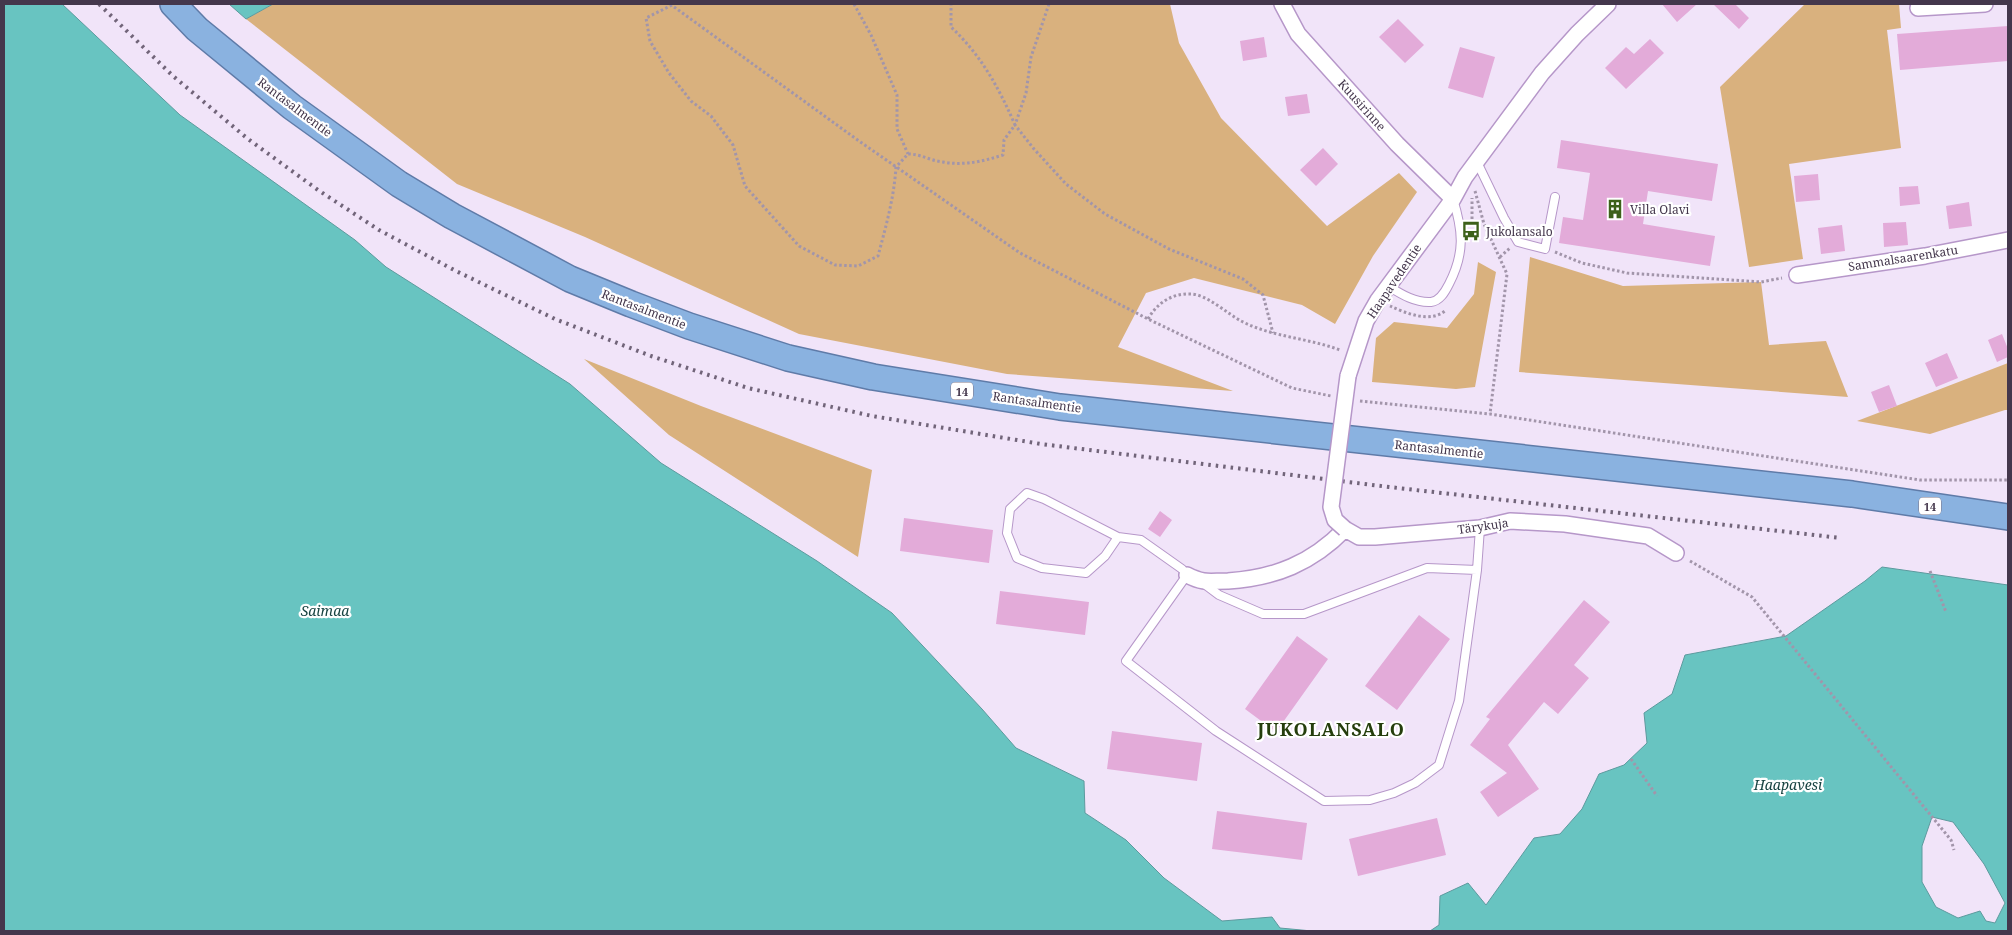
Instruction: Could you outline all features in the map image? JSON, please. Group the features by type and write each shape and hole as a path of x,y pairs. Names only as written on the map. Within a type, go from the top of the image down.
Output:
{"highway":[{"name":"Rantasalmentie","path":"172,4 197,28 292,107 399,184 452,216 570,279 689,326 788,358 873,377 1060,407 1852,494 2008,517"},
{"name":"Rantasalmentie","path":"1852,494 2008,501"}],"street":[{"name":"Kuusirinne","path":"1282,4 1298,34 1397,144 1453,199"},
{"name":"Haapavedentie","path":"1345,529 1335,520 1331,507 1348,376 1366,320 1388,286 1453,199 1465,177 1542,73 1577,34 1608,4"},
{"path":"1918,8 1985,4"},
{"name":"Sammalsaarenkatu","path":"1797,275 1925,256 2008,240"},
{"name":"Tärykuja","path":"1345,529 1359,537 1375,537 1480,528 1510,521 1565,524 1648,536 1676,553"},
{"path":"1194,578 1249,580 1276,574 1304,561 1329,546 1345,529"}],"lane":[{"path":"1477,162 1504,218 1518,242 1545,248 1555,198"},
{"path":"1388,286 1408,298 1425,302 1436,300 1445,293 1457,270 1461,252 1459,218 1453,199"},
{"path":"1118,537 1105,556 1086,573 1042,568 1017,558 1006,532 1010,510 1027,493 1044,499 1118,537 1141,540 1219,595 1263,614 1304,614 1427,568 1478,570"},
{"path":"1194,578 1126,661 1216,732 1324,801 1370,800 1394,793 1415,783 1438,765 1459,701 1478,570 1480,528"}],"path":[{"path":"854,4 871,35 897,95 897,129 908,154"},
{"path":"951,4 951,27 966,40 985,66 1001,92 1015,126 1066,184 1105,214 1169,249 1244,279 1263,295 1273,333"},
{"path":"1049,4 1031,57 1026,93 1015,126 1004,140 1003,155 979,162 944,163 915,154 908,154 896,167 895,188 878,256 858,266 835,265 799,246 745,186 733,145 711,116 691,101 669,73 650,40 646,18 671,5 896,167 1020,253 1148,319 1292,388 1334,397"},
{"path":"1465,177 1473,183 1484,224 1506,274 1490,414"},
{"path":"1545,248 1582,263 1627,274 1761,282 1797,275"},
{"path":"1148,319 1154,308 1162,302 1179,295 1193,294 1210,301 1242,321 1273,333 1328,346 1340,351"},
{"path":"1359,401 1490,414 1920,480 2008,480"},
{"path":"1676,553 1752,597 1786,636 1932,816 1951,840 1954,850"},
{"path":"1930,571 1946,612"},
{"path":"1631,759 1657,796"}],"shaded area":[{"path":"273,4 1170,4 1179,43 1221,118 1327,226 1399,173 1417,192 1373,256 1335,324 1302,305 1194,278 1146,293 1118,347 1233,391 1007,374 799,334 585,237 457,184 246,19"},
{"path":"1805,4 1899,4 1901,28 1887,30 1901,148 1789,164 1803,259 1749,267 1720,87"},
{"path":"1530,257 1623,286 1761,282 1769,345 1826,341 1848,397 1519,372"},
{"path":"1478,262 1496,272 1475,387 1456,389 1372,382 1376,338 1394,322 1447,328 1474,294"},
{"path":"584,359 701,406 872,470 858,557 669,435"},
{"path":"2008,363 2008,410 1930,434 1857,421"}],"water":[{"name":"Saimaa","path":"4,4 62,4 180,115 355,240 386,267 570,384 661,463 817,561 892,613 1016,748 1084,781 1085,813 1126,840 1164,878 1222,921 1272,917 1280,928 1312,931 4,931"},
{"path":"229,4 273,4 246,19"},
{"name":"Haapavesi","path":"1882,567 2008,585 2008,931 1430,931 1439,925 1440,896 1468,883 1486,905 1534,838 1560,834 1582,809 1599,774 1624,765 1647,743 1644,713 1672,694 1685,655 1786,636","holes":["1932,817 1953,822 1984,864 2005,903 1995,923 1986,921 1980,911 1958,918 1936,907 1922,882 1922,846"]}],"building":[{"path":"1662,4 1697,4 1677,22"},
{"path":"1713,4 1735,4 1749,18 1739,29"},
{"path":"1398,19 1424,45 1405,63 1379,37"},
{"path":"2008,26 2008,61 1900,70 1897,34"},
{"path":"1264,37 1267,57 1243,61 1240,41"},
{"path":"1650,39 1664,53 1626,89 1605,68 1626,47 1634,54"},
{"path":"1460,47 1495,57 1483,98 1448,88"},
{"path":"1307,94 1310,113 1288,116 1285,97"},
{"name":"Villa Olavi","path":"1561,140 1718,164 1712,201 1648,191 1643,224 1715,236 1710,266 1559,243 1563,217 1583,220 1590,173 1557,168"},
{"path":"1323,148 1338,164 1316,186 1300,170"},
{"path":"1818,174 1820,200 1796,202 1794,176"},
{"path":"1918,186 1920,204 1900,206 1899,187"},
{"path":"1969,202 1972,226 1949,229 1946,206"},
{"path":"1906,222 1908,245 1884,247 1883,223"},
{"path":"1842,225 1845,251 1821,254 1818,228"},
{"path":"2002,334 2008,349 2008,357 1997,362 1988,340"},
{"path":"1947,353 1958,378 1936,387 1925,363"},
{"path":"1889,385 1897,406 1879,412 1871,392"},
{"path":"1160,511 1172,520 1160,537 1148,529"},
{"path":"904,518 993,530 989,563 900,551"},
{"path":"1000,591 1089,602 1085,635 996,624"},
{"path":"1584,600 1610,622 1574,665 1589,678 1558,714 1544,702 1508,745 1539,789 1498,817 1480,792 1507,773 1470,745 1490,719 1486,717"},
{"path":"1419,615 1450,639 1397,710 1365,686"},
{"path":"1297,636 1328,659 1276,732 1245,709"},
{"path":"1112,731 1202,743 1197,781 1107,769"},
{"path":"1217,811 1307,823 1302,860 1212,849"},
{"path":"1437,818 1446,855 1358,876 1349,839"}],"railway":[{"path":"99,4 173,76 248,139 318,190 379,230 456,271 555,319 651,356 748,388 872,416 1041,444 1389,487 1841,538"}],"place":[{"name":"Villa Olavi","path":"1615,209"},
{"name":"Jukolansalo","path":"1471,231"}],"district":[{"name":"JUKOLANSALO","path":"1331,729"}]}
